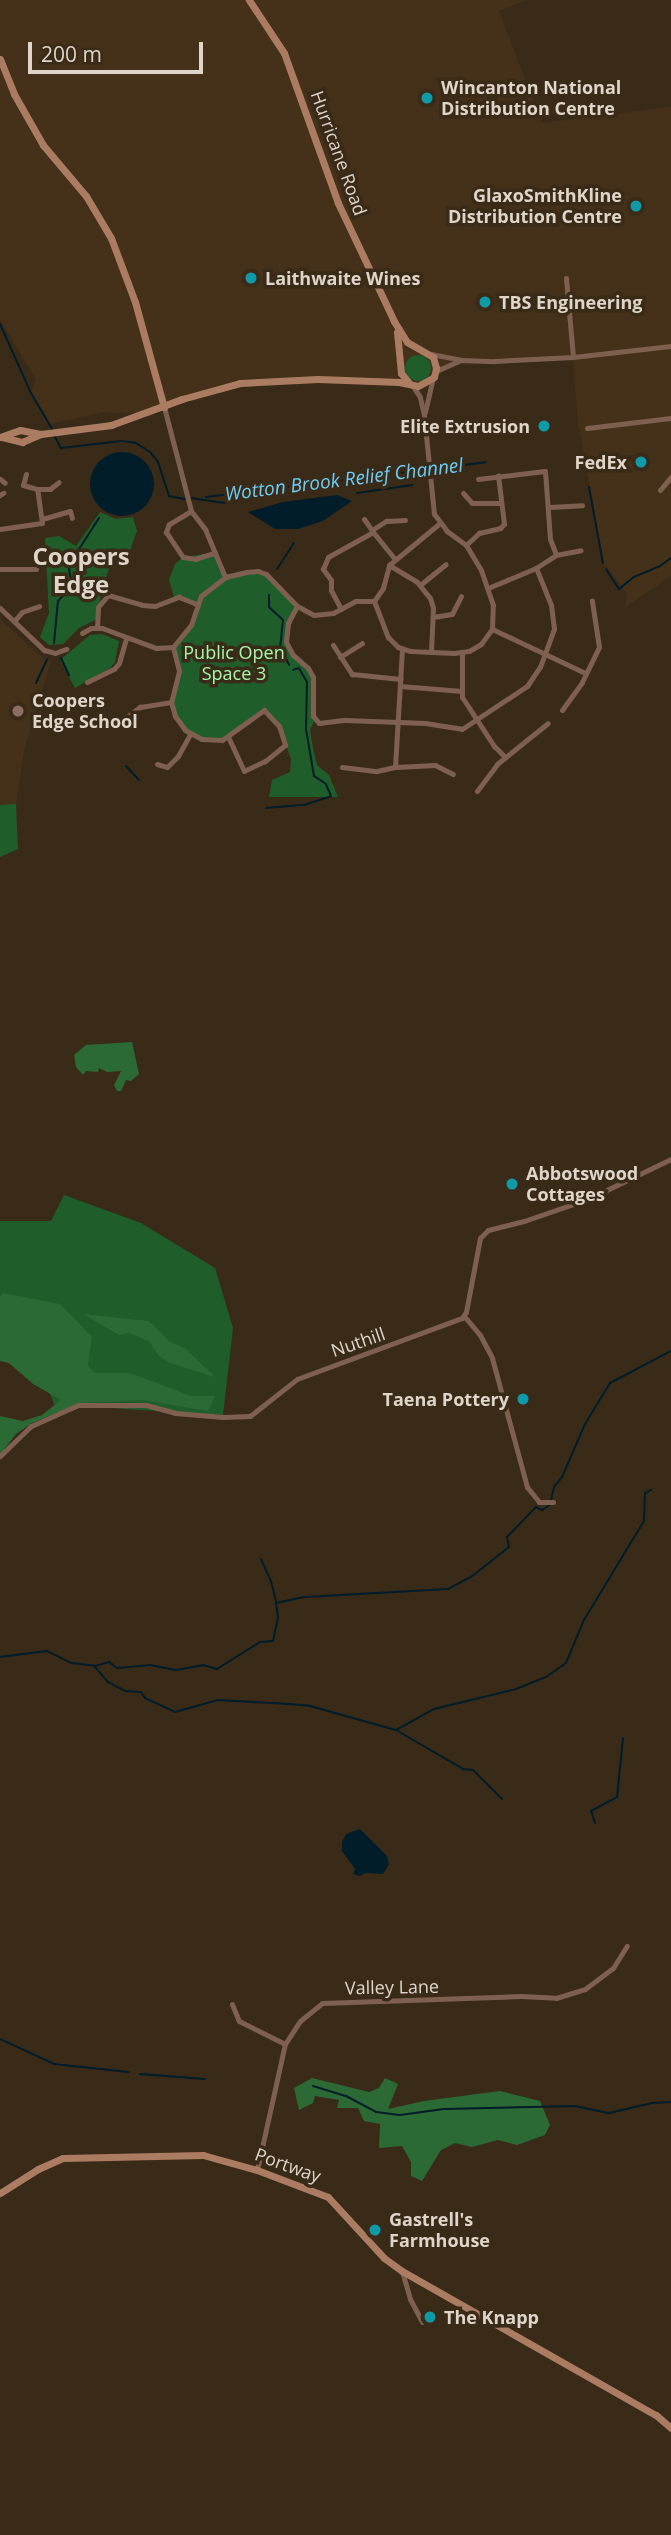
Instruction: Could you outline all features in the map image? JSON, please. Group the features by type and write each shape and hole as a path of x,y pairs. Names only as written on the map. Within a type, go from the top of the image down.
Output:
{"street":[{"name":"Hurricane Road","path":"249,0 284,53 338,202 403,337 419,350 461,360 573,357 671,346"},
{"path":"0,59 14,94 43,145 86,196 111,238 135,302 190,508 205,530 225,577"},
{"path":"566,278 573,357"},
{"name":"Hurricane Road","path":"394,321 403,377 410,384 423,385 435,374 461,360"},
{"path":"381,381 400,365 408,353 419,350"},
{"path":"424,415 435,374 435,362 428,353"},
{"path":"1,437 22,442 44,434 111,425 251,382 285,379 410,384 420,397 424,415 431,504 440,523 466,545 488,588 493,605 492,629 481,644 462,652 402,649 388,637 374,601"},
{"path":"587,428 671,418"},
{"path":"478,479 545,471 550,539 556,555"},
{"path":"26,474 23,485 37,489 50,489 59,482"},
{"path":"466,545 485,529 500,528 503,524 498,475"},
{"path":"660,490 671,477"},
{"path":"0,529 42,523 37,489"},
{"path":"463,493 471,503 500,503"},
{"path":"549,507 582,505"},
{"path":"190,508 169,524 166,532 183,557 195,559 213,553"},
{"path":"42,519 70,511 72,519"},
{"path":"364,519 395,559"},
{"path":"341,609 331,590 331,580 323,569 328,557 386,521 405,520"},
{"path":"374,601 383,588 388,565 440,523"},
{"path":"488,588 536,568 556,555 581,550"},
{"path":"15,570 16,560"},
{"path":"420,585 446,564"},
{"path":"388,565 420,585 430,598 433,617 431,652"},
{"path":"297,606 288,623 286,642 293,655 309,668 313,677 315,719 326,724 345,720 436,724 463,729 527,686 551,643 554,619 536,568"},
{"path":"0,569 36,569"},
{"path":"82,633 97,628 156,648 173,647 191,625 196,604 211,586 225,577 258,570 274,579 297,606 314,615 333,613 356,601 374,601"},
{"path":"97,628 98,607 108,595 142,605 155,606 179,597 196,604"},
{"path":"433,617 452,614 461,596"},
{"path":"562,710 599,647 592,601"},
{"path":"15,621 22,612 39,606"},
{"path":"0,608 44,650 55,653 66,649"},
{"path":"492,629 585,673"},
{"path":"87,682 114,669 119,663 126,638"},
{"path":"340,657 362,643"},
{"path":"333,645 352,674 401,679"},
{"path":"173,647 179,671 171,702 175,716 190,734 208,740 228,737 264,710 279,726 285,744 265,761 244,771 228,737"},
{"path":"395,766 402,649"},
{"path":"462,652 462,691 466,704 505,757"},
{"path":"400,686 462,691"},
{"path":"113,715 117,725 140,707 171,702"},
{"path":"477,791 505,757 548,723"},
{"path":"157,764 167,767 178,756 190,734"},
{"path":"342,767 377,771 395,766 435,765 453,774"},
{"path":"553,1502 539,1502 527,1487 492,1358 480,1335 464,1315 476,1250 483,1233 588,1199 671,1159"},
{"name":"Nuthill","path":"0,1456 31,1426 78,1405 146,1405 187,1414 233,1418 250,1416 296,1379 440,1328 464,1315"},
{"name":"Valley Lane","path":"257,2169 285,2044 300,2021 322,2003 521,1996 556,1998 585,1989 613,1968 627,1946"},
{"path":"232,2004 239,2021 285,2044"},
{"name":"Portway","path":"0,2193 38,2169 63,2158 203,2154 257,2169 328,2197 384,2258 402,2271 656,2415 671,2428"},
{"path":"402,2271 410,2299 422,2322"}],"shaded area":[{"path":"0,0 526,0 499,11 542,123 671,107 671,576 625,607 627,594 604,563 578,423 573,358 460,365 441,372 434,384 421,390 403,385 273,379 211,391 143,414 103,412 51,424 31,393 36,380 0,319"},
{"name":"Coopers Edge School","path":"0,619 44,659 51,661 24,751 16,804 0,805"}],"green space":[{"path":"418,355 427,359 431,368 427,377 418,381 409,377 405,368 409,359"},
{"path":"100,512 116,519 133,517 137,531 125,564 112,560 102,589 97,619 79,628 63,644 49,645 40,637 49,613 45,538 59,536 76,546"},
{"name":"Public Open Space 3","path":"213,553 225,577 236,573 266,574 297,606 286,642 313,677 315,719 310,730 313,748 317,765 329,775 338,797 269,797 272,780 290,772 291,759 279,726 264,711 222,740 215,740 190,734 172,708 179,671 173,647 190,625 196,604 174,597 169,580 175,564 183,557"},
{"path":"102,634 119,641 115,662 110,668 75,688 60,660 90,635"},
{"path":"16,804 18,849 0,857 0,805"},
{"path":"132,1042 139,1074 131,1081 126,1080 121,1091 117,1091 114,1085 121,1071 107,1072 99,1068 98,1072 86,1071 83,1075 76,1067 74,1055 86,1045"},
{"path":"64,1195 141,1223 215,1268 233,1328 223,1415 78,1406 58,1413 44,1380 0,1318 0,1221 51,1221"},
{"path":"3,1293 60,1304 92,1337 88,1365 94,1373 130,1373 191,1396 215,1396 208,1411 142,1400 80,1403 32,1423 16,1434 0,1455 0,1416 23,1421 42,1415 61,1400 33,1384 9,1363 0,1361 0,1297"},
{"path":"83,1314 149,1321 170,1342 186,1349 215,1377 170,1363 159,1356 149,1341 129,1333 119,1335"},
{"path":"312,2078 369,2092 379,2088 385,2078 398,2084 388,2109 424,2101 500,2091 540,2101 550,2125 545,2135 517,2145 498,2140 472,2147 455,2143 441,2150 422,2181 411,2176 411,2162 402,2146 379,2148 380,2124 364,2121 358,2108 337,2108 339,2100 315,2096 313,2103 299,2110 294,2088"}],"water":[{"path":"122,452 140,458 148,466 154,484 148,502 140,510 122,516 104,510 96,502 90,484 96,466 104,458"},
{"path":"337,495 352,501 323,521 298,529 275,529 248,512 283,502"},
{"path":"360,1829 387,1856 389,1864 383,1874 353,1874 355,1869 342,1851 342,1842 346,1834"}],"waterway":[{"path":"0,324 31,393 52,429"},
{"path":"54,435 61,448 122,441 136,443 150,452 158,462 169,496 185,499"},
{"name":"Wotton Brook Relief Channel","path":"206,497 486,462"},
{"path":"357,493 412,485"},
{"path":"589,487 603,563"},
{"path":"190,498 227,503"},
{"path":"54,643 58,601 72,586 69,569 72,560 99,518"},
{"path":"277,569 294,543"},
{"path":"606,569 619,589 634,577 671,558"},
{"path":"269,595 269,607 283,620 280,647 289,665"},
{"path":"61,658 69,675"},
{"path":"36,683 47,659"},
{"path":"266,808 304,805 331,796 326,784 314,776 306,729 307,682 299,668 293,670"},
{"path":"126,766 139,780"},
{"path":"551,1500 554,1487 562,1477 585,1424 610,1383 671,1351"},
{"path":"396,1730 434,1709 516,1689 546,1677 566,1663 584,1620 644,1521 645,1493 651,1490"},
{"path":"0,1657 47,1651 72,1663 95,1666 109,1662 117,1668 150,1665 176,1670 203,1665 217,1669 260,1642 273,1641 278,1617 276,1603 305,1597 448,1589 471,1577 509,1547 507,1537 536,1507 542,1510 550,1505"},
{"path":"261,1559 276,1601"},
{"path":"95,1667 108,1682 125,1691 141,1692 145,1698 175,1712 218,1700 289,1704 310,1706 396,1730 463,1769 473,1770 502,1799"},
{"path":"595,1823 591,1811 617,1797 623,1738"},
{"path":"0,2039 54,2064 129,2072"},
{"path":"140,2074 205,2079"},
{"path":"313,2086 346,2096 376,2112 400,2115 444,2109 575,2106 609,2113 652,2103 671,2102"}],"place":[{"name":"Wincanton National Distribution Centre","path":"427,98"},
{"name":"GlaxoSmithKline Distribution Centre","path":"636,206"},
{"name":"Laithwaite Wines","path":"251,278"},
{"name":"TBS Engineering","path":"485,302"},
{"name":"Elite Extrusion","path":"544,426"},
{"name":"FedEx","path":"641,462"},
{"name":"Coopers Edge School","path":"18,711"},
{"name":"Abbotswood Cottages","path":"512,1184"},
{"name":"Taena Pottery","path":"523,1399"},
{"name":"Gastrell's Farmhouse","path":"375,2230"},
{"name":"The Knapp","path":"430,2317"}],"district":[{"name":"Coopers Edge","path":"81,570"}]}
